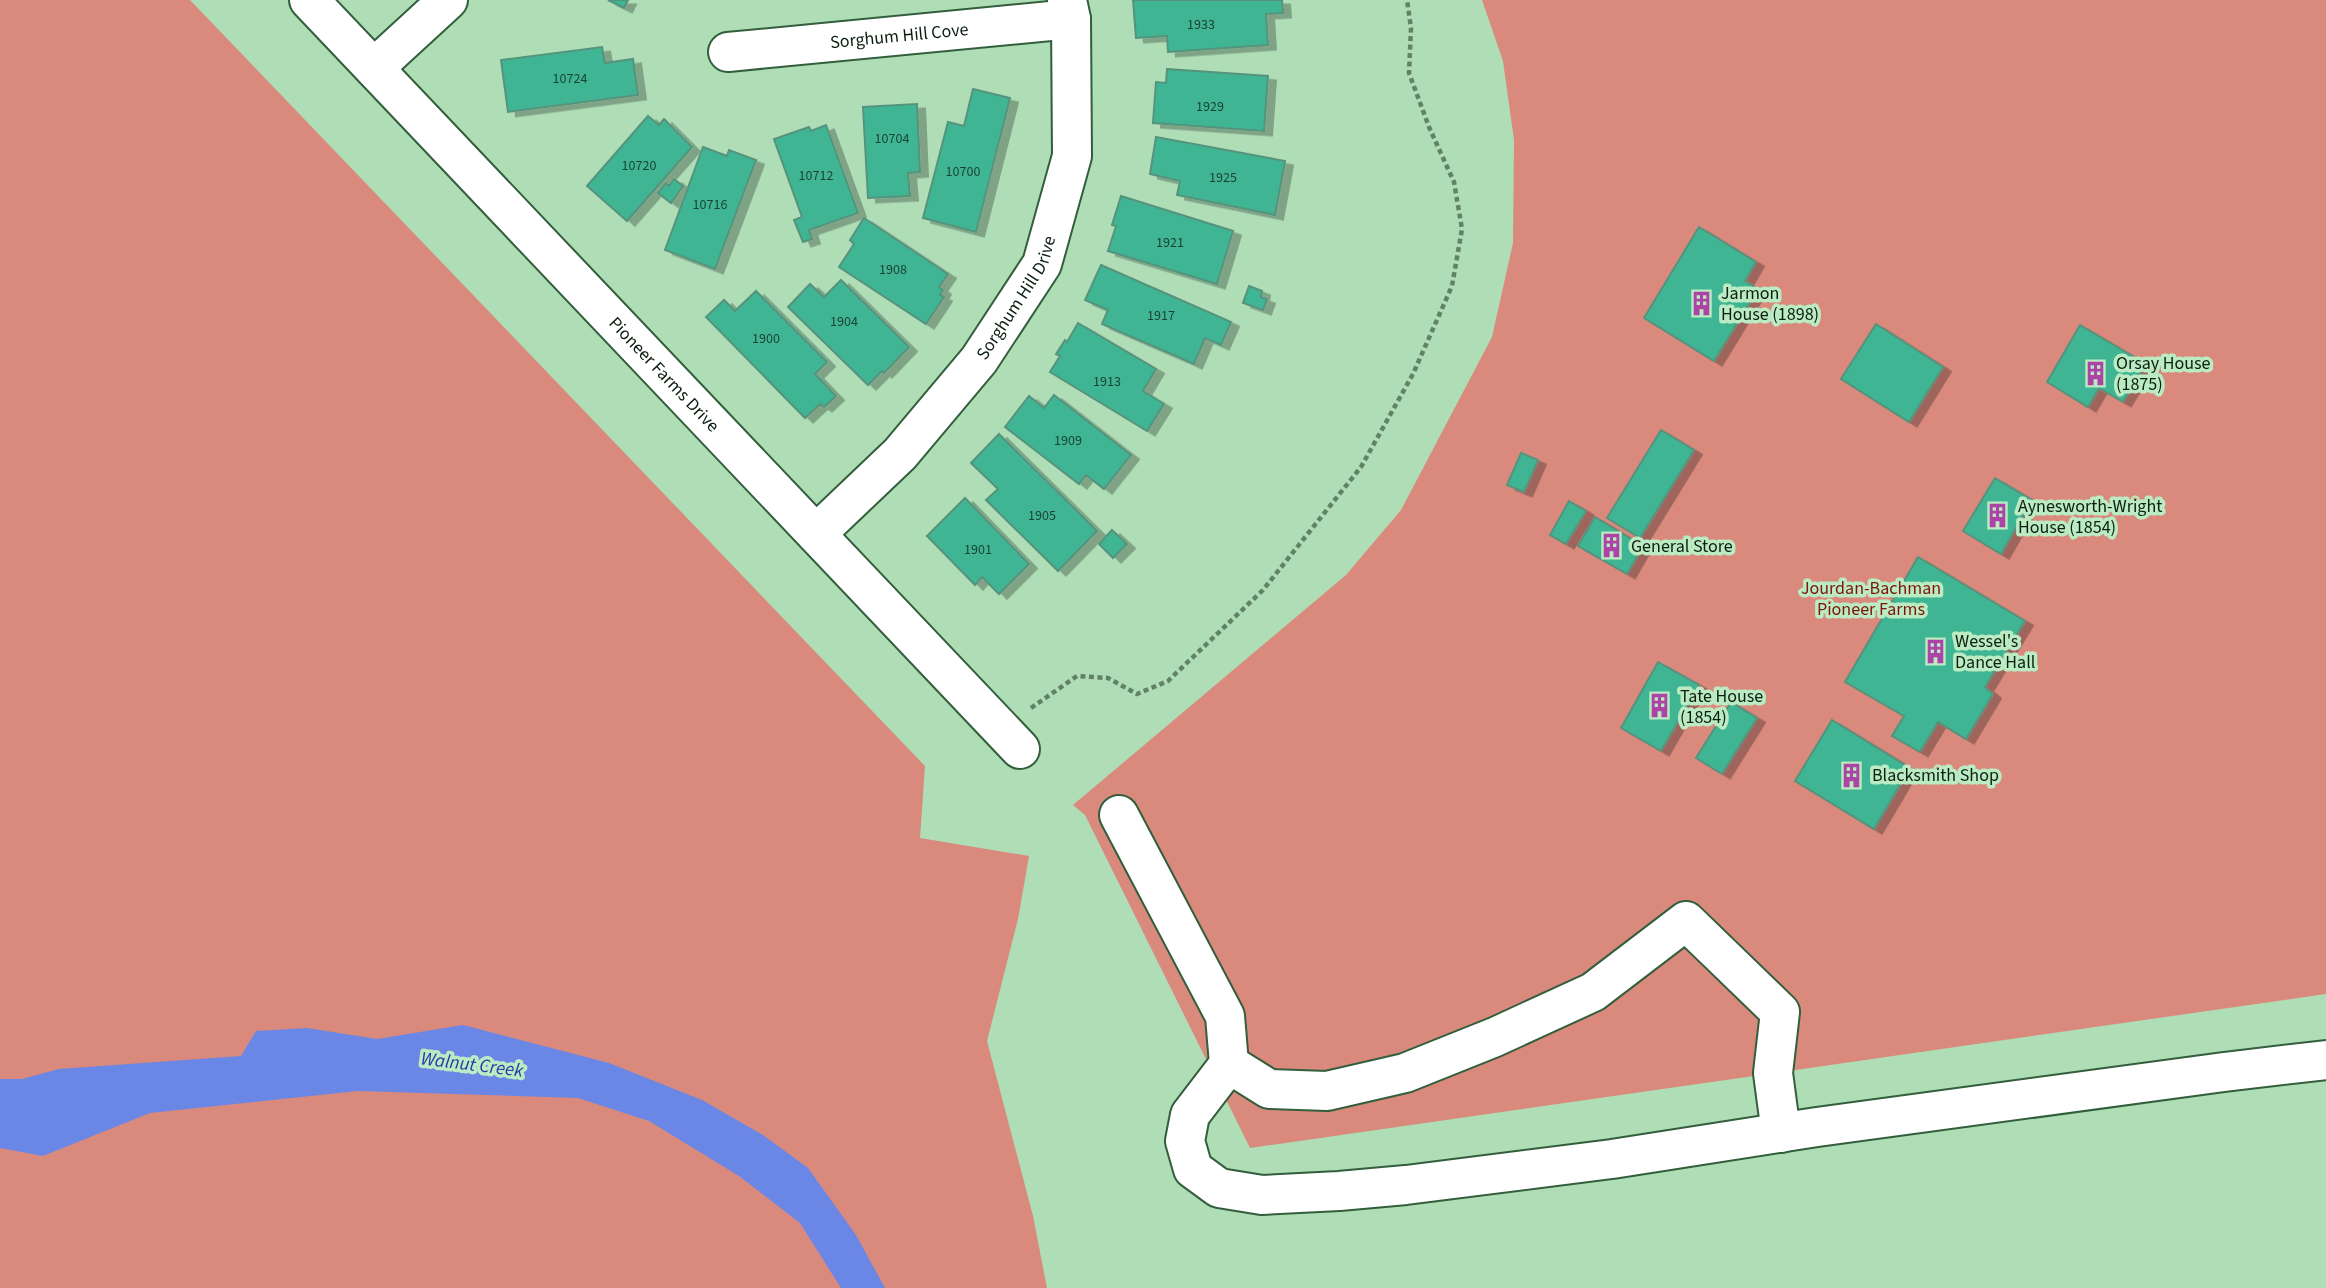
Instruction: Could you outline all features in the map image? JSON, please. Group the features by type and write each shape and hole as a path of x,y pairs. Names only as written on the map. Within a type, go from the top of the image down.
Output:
{"street":[{"name":"Pioneer Farms Drive","path":"310,0 1020,749"},
{"path":"374,68 448,0"},
{"name":"Sorghum Hill Cove","path":"728,52 1069,10"},
{"name":"Sorghum Hill Drive","path":"816,534 900,454 971,370 1042,264 1072,156 1069,10"},
{"path":"1119,816 1225,1016 1229,1064 1190,1115 1185,1142 1193,1169 1219,1188 1262,1195 1406,1185 1612,1160 1781,1133 2210,1073 2326,1060"},
{"path":"1229,1064 1269,1089 1327,1091 1405,1073 1496,1037 1594,992 1686,921 1780,1012 1773,1073 1781,1133"}],"path":[{"path":"1028,711 1077,676 1108,678 1137,694 1168,681 1263,590 1312,530 1361,467 1413,374 1452,286 1462,229 1454,182 1429,127 1409,73 1411,28 1407,0"}],"green space":[{"path":"0,0 190,0 925,766 920,838 1029,856 1018,919 987,1041 1033,1216 1047,1288 0,1288"},
{"name":"Jourdan-Bachman Pioneer Farms","path":"1482,0 2326,0 2326,994 1250,1148 1085,815 1073,805 1346,575 1401,510 1492,337 1513,243 1514,140 1503,61"}],"water":[{"name":"Walnut Creek","path":"463,1025 609,1063 702,1100 763,1135 808,1168 856,1235 885,1288 841,1288 800,1223 739,1176 649,1121 578,1098 358,1091 150,1113 43,1156 0,1148 0,1079 22,1079 59,1069 241,1056 256,1031 307,1028 377,1039"}],"building":[{"path":"608,0 628,0 624,8"},
{"path":"1133,0 1282,0 1283,13 1266,14 1268,45 1168,52 1167,36 1136,38"},
{"path":"602,47 605,63 633,59 638,95 508,112 501,60"},
{"path":"1167,69 1268,76 1264,131 1153,123 1156,82 1166,83"},
{"path":"973,89 1010,98 976,232 923,218 948,122 964,126"},
{"path":"917,104 920,172 908,173 910,196 868,198 863,107"},
{"path":"648,116 659,125 664,119 692,147 627,221 587,186"},
{"path":"826,125 858,213 809,230 812,239 803,242 794,220 802,217 774,139 809,127 811,131"},
{"path":"1156,137 1285,161 1275,215 1177,195 1180,181 1150,174"},
{"path":"703,147 727,156 729,150 756,160 715,269 665,250"},
{"path":"674,179 683,186 671,203 658,193 666,183 669,186"},
{"path":"1121,196 1233,231 1217,284 1108,251"},
{"path":"864,218 948,274 939,287 943,290 940,295 944,297 926,324 839,267 854,244 850,240"},
{"name":"Jarmon House (1898)","path":"1699,227 1756,262 1745,281 1758,289 1714,361 1644,318"},
{"path":"1101,265 1231,322 1221,345 1205,338 1194,364 1102,324 1108,310 1085,300"},
{"path":"841,280 909,347 868,385 788,307 810,284 824,297"},
{"path":"1249,286 1262,291 1261,297 1267,299 1263,310 1243,303"},
{"path":"756,291 827,362 815,374 836,396 824,407 820,404 805,418 706,317 724,300 735,311"},
{"path":"1078,323 1156,369 1143,391 1164,404 1147,431 1050,372 1060,356 1056,354"},
{"path":"1876,324 1943,367 1909,422 1841,379"},
{"name":"Orsay House (1875)","path":"2080,325 2146,364 2123,402 2099,388 2088,407 2047,382"},
{"path":"1054,395 1131,455 1104,489 1086,475 1079,484 1005,427 1029,396 1044,408"},
{"path":"1661,430 1694,450 1640,538 1607,518"},
{"path":"999,434 1097,531 1058,571 986,500 998,489 971,463"},
{"path":"1521,453 1538,460 1524,492 1507,485"},
{"name":"Aynesworth-Wright House (1854)","path":"1995,478 2032,500 2001,554 1963,531"},
{"path":"965,498 1029,564 999,594 982,577 975,585 927,536"},
{"path":"1569,501 1586,511 1566,544 1550,535"},
{"name":"General Store","path":"1595,517 1643,546 1627,574 1578,546"},
{"path":"1112,530 1127,544 1113,558 1099,544"},
{"name":"Wessel's Dance Hall","path":"1918,557 2025,621 1985,687 1993,694 1966,739 1938,722 1920,752 1892,736 1904,716 1845,682"},
{"name":"Tate House (1854)","path":"1658,662 1699,685 1661,751 1621,728"},
{"path":"1731,702 1757,718 1722,774 1696,758"},
{"name":"Blacksmith Shop","path":"1832,720 1910,768 1874,829 1795,781"}],"place":[{"name":"Jarmon House (1898)","path":"1701,303"},
{"name":"Orsay House (1875)","path":"2096,373"},
{"name":"Aynesworth-Wright House (1854)","path":"1998,516"},
{"name":"General Store","path":"1611,546"},
{"name":"Wessel's Dance Hall","path":"1935,651"},
{"name":"Tate House (1854)","path":"1660,706"},
{"name":"Blacksmith Shop","path":"1852,775"}]}
